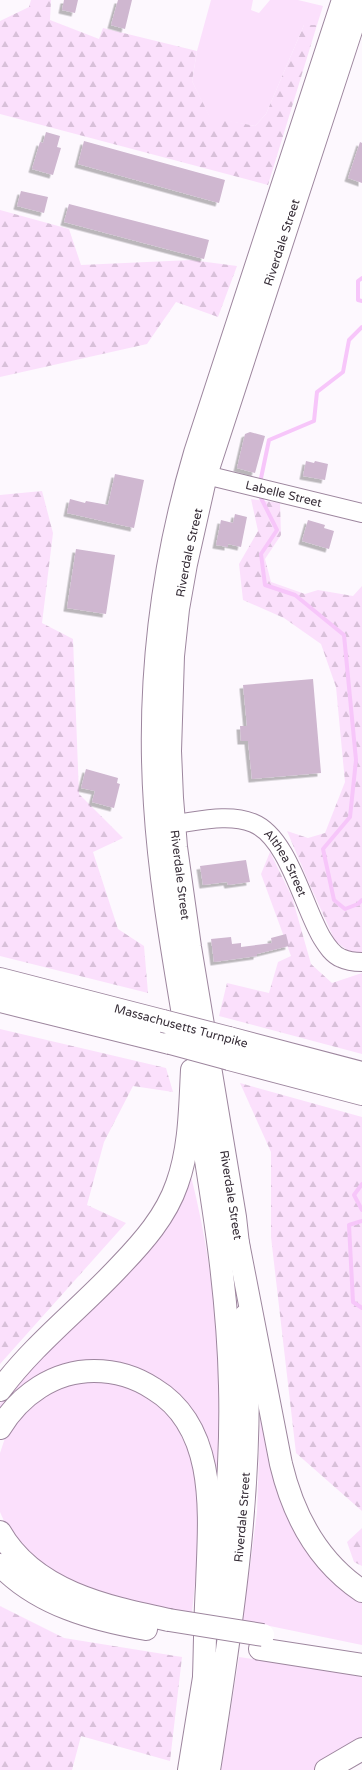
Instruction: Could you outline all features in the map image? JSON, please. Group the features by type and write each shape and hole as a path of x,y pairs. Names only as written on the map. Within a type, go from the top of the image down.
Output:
{"main road":[{"name":"Riverdale Street","path":"190,1770 220,1568 226,1514 230,1428 230,1385 222,1274 164,885 155,807 153,706 156,646 170,553 195,453 343,0"},
{"name":"Riverdale Street","path":"209,1770 234,1605 246,1486 249,1433 248,1362 238,1243 183,904 174,824 170,733 173,656 178,609 186,564 206,475 361,0"},
{"name":"Massachusetts Turnpike","path":"0,979 163,1021 229,1048 362,1094"},
{"name":"Massachusetts Turnpike","path":"0,1001 170,1043 229,1048 362,1073"},
{"path":"0,1390 29,1356 129,1257 147,1236 164,1212 177,1185 185,1151 189,1125 192,1070"},
{"path":"238,1243 281,1464 290,1495 301,1522 323,1555 362,1591"},
{"path":"0,1428 14,1408 32,1392 61,1376 81,1372 108,1372 136,1379 157,1390 181,1413 199,1446 206,1485 209,1530 204,1677"},
{"path":"0,1532 15,1554 31,1568 68,1590 169,1627"},
{"path":"0,1565 21,1583 66,1608 110,1622 169,1627 262,1642 362,1653"},
{"path":"262,1642 362,1665"},
{"path":"326,1770 362,1749"}],"street":[{"name":"Labelle Street","path":"206,475 362,513"},
{"name":"Althea Street","path":"174,824 234,819 246,821 263,828 278,845 289,865 315,927 325,942 340,958 362,962"}],"green space":[{"path":"31,0 51,0 50,20 99,39 103,28 197,51 192,81 210,117 255,126 266,114 304,25 317,25 268,185 0,114 0,21 29,7"},
{"path":"211,0 253,0 251,10 259,13 270,0 298,0 323,6 317,25 304,25 266,114 255,126 210,118 192,81 197,51"},
{"path":"0,210 69,229 81,265 191,260 237,266 218,317 176,302 147,344 0,377"},
{"path":"42,491 53,533 42,623 73,639 79,794 123,838 93,852 118,929 144,946 148,993 0,956 0,495"},
{"path":"251,499 280,503 281,535 265,559 271,582 305,594 318,590 353,596 362,586 362,955 354,955 335,941 287,831 308,838 325,833 345,782 336,687 321,644 284,618 243,600 239,564 258,531"},
{"path":"270,852 292,897 311,964 332,983 362,973 362,1054 219,1016 227,983 269,993 278,962 291,956 261,874"},
{"path":"0,1029 166,1068 173,1092 133,1086 104,1142 87,1205 126,1223 0,1364"},
{"path":"240,1083 362,1117 362,1511 296,1453 271,1237 271,1152"},
{"path":"190,1172 207,1254 217,1328 219,1402 215,1501 180,1397 82,1363 0,1413 0,1404 3,1398"},
{"path":"83,1380 119,1384 148,1396 172,1417 193,1460 200,1509 197,1564 192,1612 161,1611 119,1602 47,1571 12,1539 0,1512 0,1453 10,1423 44,1394"},
{"path":"261,1398 277,1480 287,1517 309,1555 343,1588 362,1599 362,1645 240,1620 250,1566 257,1512"},
{"path":"362,1528 362,1566 354,1562 347,1542"},
{"path":"0,1606 64,1638 182,1657 170,1761 81,1736 72,1770 0,1770"},
{"path":"239,1657 323,1669 362,1677 362,1741 315,1770 221,1770"}],"building":[{"path":"64,0 78,0 75,13 62,10"},
{"path":"118,0 132,0 125,29 111,25"},
{"path":"46,132 60,136 57,147 61,148 53,175 32,169 40,142 43,143"},
{"path":"84,141 225,180 219,203 78,164"},
{"path":"360,142 362,143 362,183 348,178"},
{"path":"21,191 48,197 44,213 17,206"},
{"path":"69,204 209,240 204,259 64,222"},
{"path":"250,432 265,436 255,473 237,468 245,434"},
{"path":"306,461 314,463 315,461 328,464 325,480 303,476"},
{"path":"115,474 144,480 134,528 67,513 70,499 85,503 86,501 108,505"},
{"path":"235,514 247,517 241,547 228,544 228,547 216,545 221,520 233,523"},
{"path":"308,520 325,525 324,528 334,531 329,549 302,541"},
{"path":"76,549 115,555 106,614 67,608"},
{"path":"313,679 321,773 252,779 248,741 241,741 240,726 247,726 243,685"},
{"path":"86,769 118,778 117,783 120,784 114,808 92,802 95,791 81,788"},
{"path":"246,860 250,882 228,885 227,882 203,885 200,866"},
{"path":"286,934 289,946 257,954 257,956 214,962 211,939 231,937 232,944 241,943 241,947 272,943 271,938"}],"waterway":[{"path":"362,278 358,281 358,300 362,301"},
{"path":"260,483 269,440 314,421 317,392 343,372 349,340 362,327"},
{"path":"259,494 277,530 261,554 265,585 295,595 344,635 356,760 350,817 323,849 334,900 345,909 358,904 362,900"},
{"path":"362,1184 354,1195 362,1210"},
{"path":"362,1221 349,1225 353,1302 362,1308"}]}
